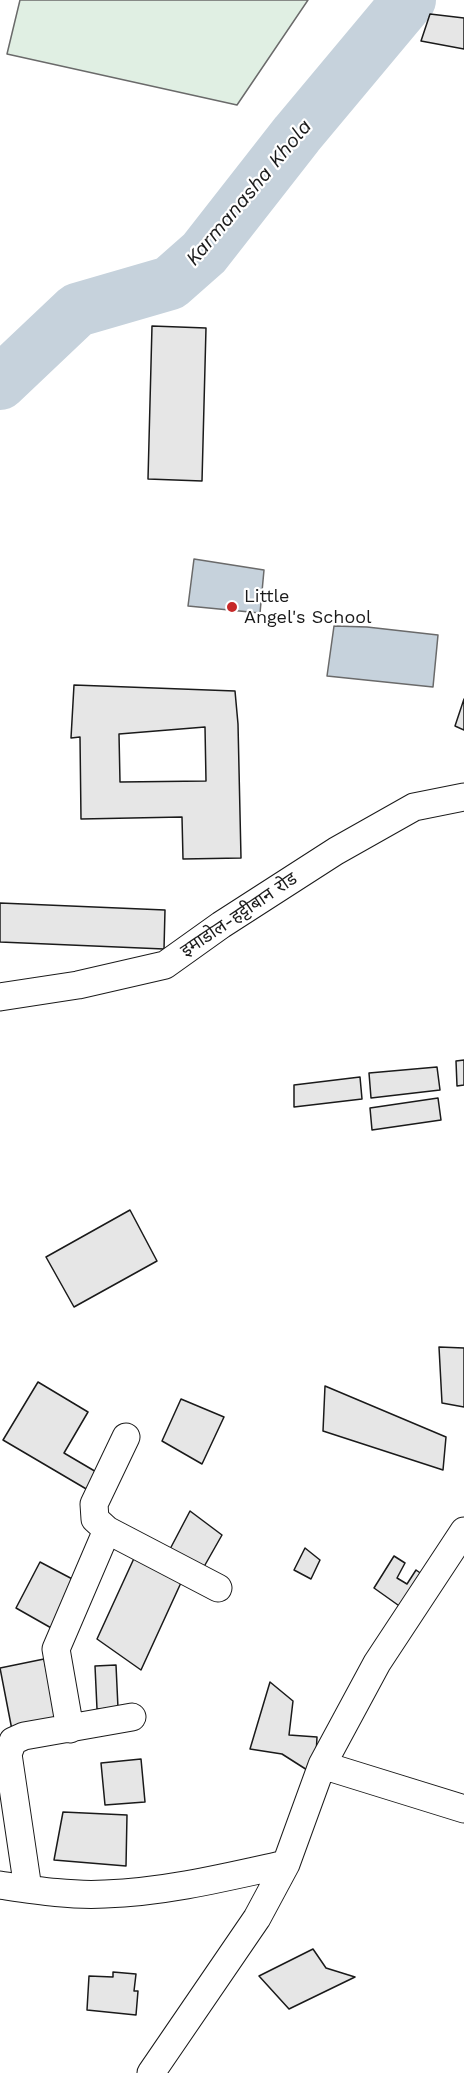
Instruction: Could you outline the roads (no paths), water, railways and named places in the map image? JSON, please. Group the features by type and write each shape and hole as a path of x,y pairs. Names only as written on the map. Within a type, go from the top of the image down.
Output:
{"street":[{"name":"इमाडोल-हट्टीबान रोड","path":"0,997 78,985 165,965 221,925 336,851 414,807 464,797"},
{"path":"126,1437 94,1504 95,1520 107,1530 218,1588"},
{"path":"70,1729 56,1649 107,1530"},
{"path":"151,2073 257,1918 286,1864 322,1765 377,1663 464,1531"},
{"path":"28,1889 8,1754 13,1741 24,1736 132,1717"},
{"path":"322,1765 464,1809"},
{"path":"0,1885 104,1894 182,1886 286,1864"}],"waterway":[{"name":"Karmanasha Khola","path":"0,383 77,310 170,283 204,253 297,134 409,0"}],"place":[{"name":"Little Angel's School","path":"232,607"}]}
